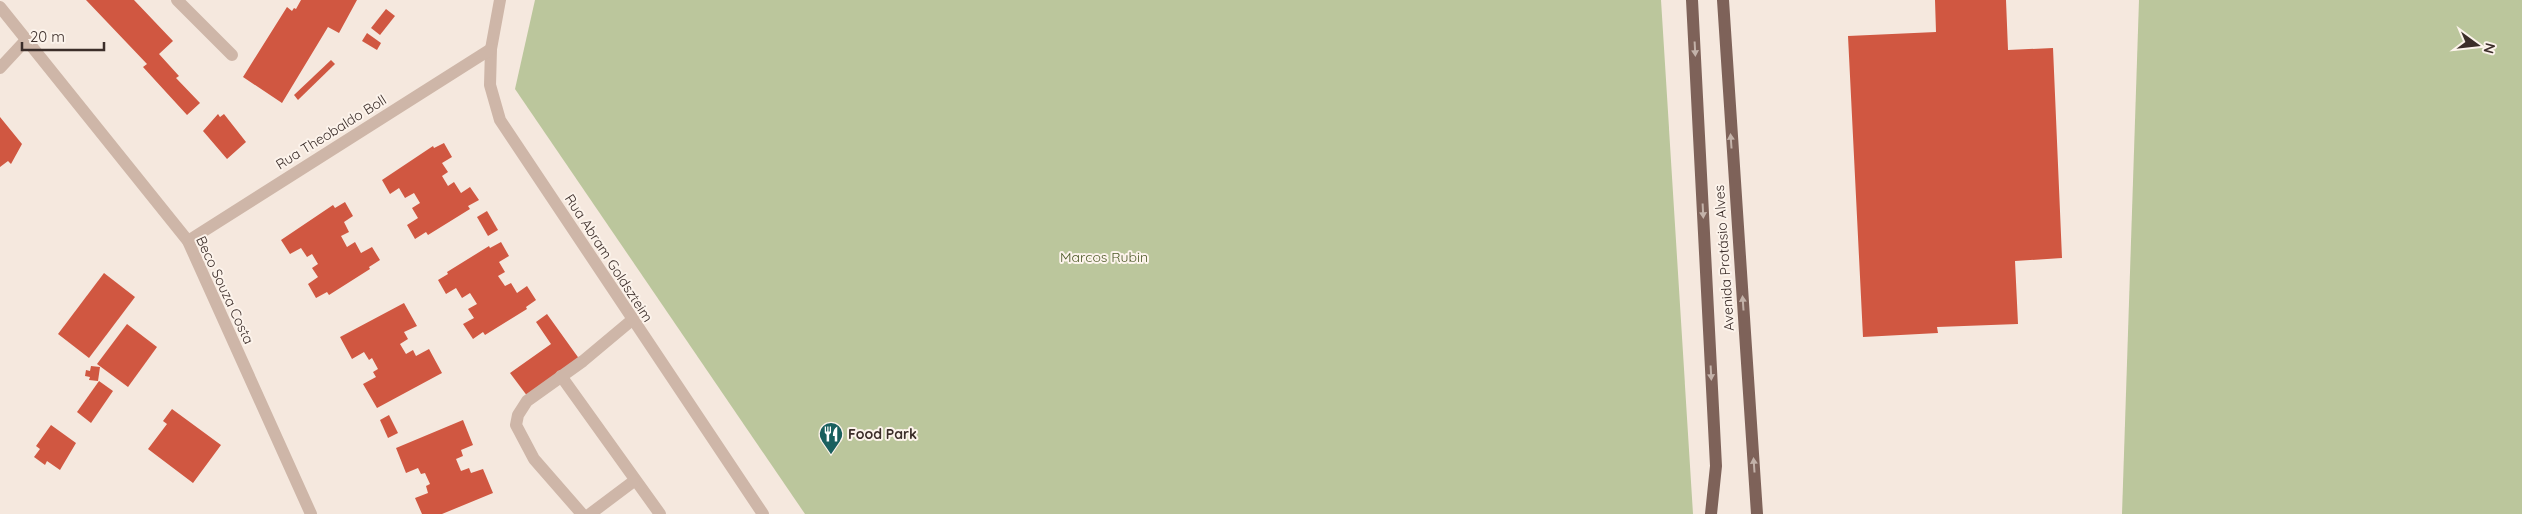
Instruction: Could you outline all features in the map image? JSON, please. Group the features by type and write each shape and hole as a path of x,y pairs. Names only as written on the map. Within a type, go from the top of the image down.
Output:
{"main road":[{"name":"Avenida Protásio Alves","path":"1692,0 1716,466 1711,514"},
{"name":"Avenida Protásio Alves","path":"1723,0 1757,514"}],"street":[{"path":"177,0 232,55"},
{"name":"Rua Abram Goldszteim","path":"500,0 491,49 490,84 500,120 763,514"},
{"name":"Beco Souza Costa","path":"0,7 188,241 311,514"},
{"path":"0,68 26,40"},
{"name":"Rua Theobaldo Boll","path":"188,241 491,49"},
{"path":"582,514 534,459 516,425 518,415 527,400 561,376 632,320"},
{"path":"561,376 660,514"},
{"path":"590,514 634,480"}],"green space":[{"name":"Marcos Rubin","path":"535,0 1661,0 1693,514 805,514 515,89"},
{"path":"2139,0 2522,0 2522,514 2122,514"}],"building":[{"path":"86,0 134,0 173,41 159,54 179,76 176,78 200,103 187,115 143,67 147,64"},
{"path":"301,0 357,0 339,33 328,27 282,103 243,77 287,7 292,11 294,8 296,9"},
{"path":"1935,0 2006,0 2008,50 2053,48 2062,258 2015,261 2018,324 1937,327 1938,333 1863,337 1848,36 1936,32"},
{"path":"386,9 395,16 380,35 371,28"},
{"path":"367,33 381,43 377,50 362,41"},
{"path":"331,60 335,64 298,100 294,95"},
{"path":"218,114 220,117 224,114 246,142 227,159 203,131"},
{"path":"0,117 22,144 11,164 8,161 0,167"},
{"path":"444,143 452,157 442,163 448,172 442,176 448,186 454,182 461,193 470,187 479,200 468,206 470,209 428,235 426,232 415,239 407,225 418,218 412,208 420,203 414,193 405,198 399,188 390,194 382,180 433,146 434,148"},
{"path":"345,202 353,216 344,222 349,232 341,236 347,247 355,242 361,253 372,247 380,260 369,267 370,269 329,295 327,292 316,298 308,284 318,277 312,268 318,264 312,254 307,257 301,248 290,254 281,240 333,205 335,208"},
{"path":"487,211 498,230 488,236 477,217"},
{"path":"501,242 509,256 499,262 505,272 498,276 505,286 511,283 517,293 527,286 536,300 526,307 527,309 485,335 483,332 473,339 463,324 474,318 468,309 477,304 470,293 462,298 456,288 446,294 438,280 448,274 447,272 489,246 490,248"},
{"path":"104,273 135,297 89,358 58,334"},
{"path":"404,303 417,326 404,332 408,339 400,344 406,354 413,350 416,356 429,349 442,373 377,408 363,384 376,377 373,372 378,369 372,358 369,360 364,352 352,359 340,337"},
{"path":"547,314 580,360 528,397 510,373 551,344 536,322"},
{"path":"127,324 157,347 128,387 97,364"},
{"path":"91,366 100,367 98,381 89,380 90,377 85,376 86,370 90,371"},
{"path":"99,381 113,391 91,423 77,412"},
{"path":"172,409 221,445 193,483 148,449 167,424 163,421"},
{"path":"389,415 398,433 388,438 380,420"},
{"path":"463,420 473,445 461,450 463,456 456,459 461,471 469,468 471,473 483,469 493,493 442,514 422,514 415,498 428,493 426,486 430,484 425,473 421,474 418,468 406,473 396,448"},
{"path":"51,425 76,443 60,470 47,461 45,465 34,457 40,449 36,446"}],"place":[{"name":"Food Park","path":"831,455"}]}
